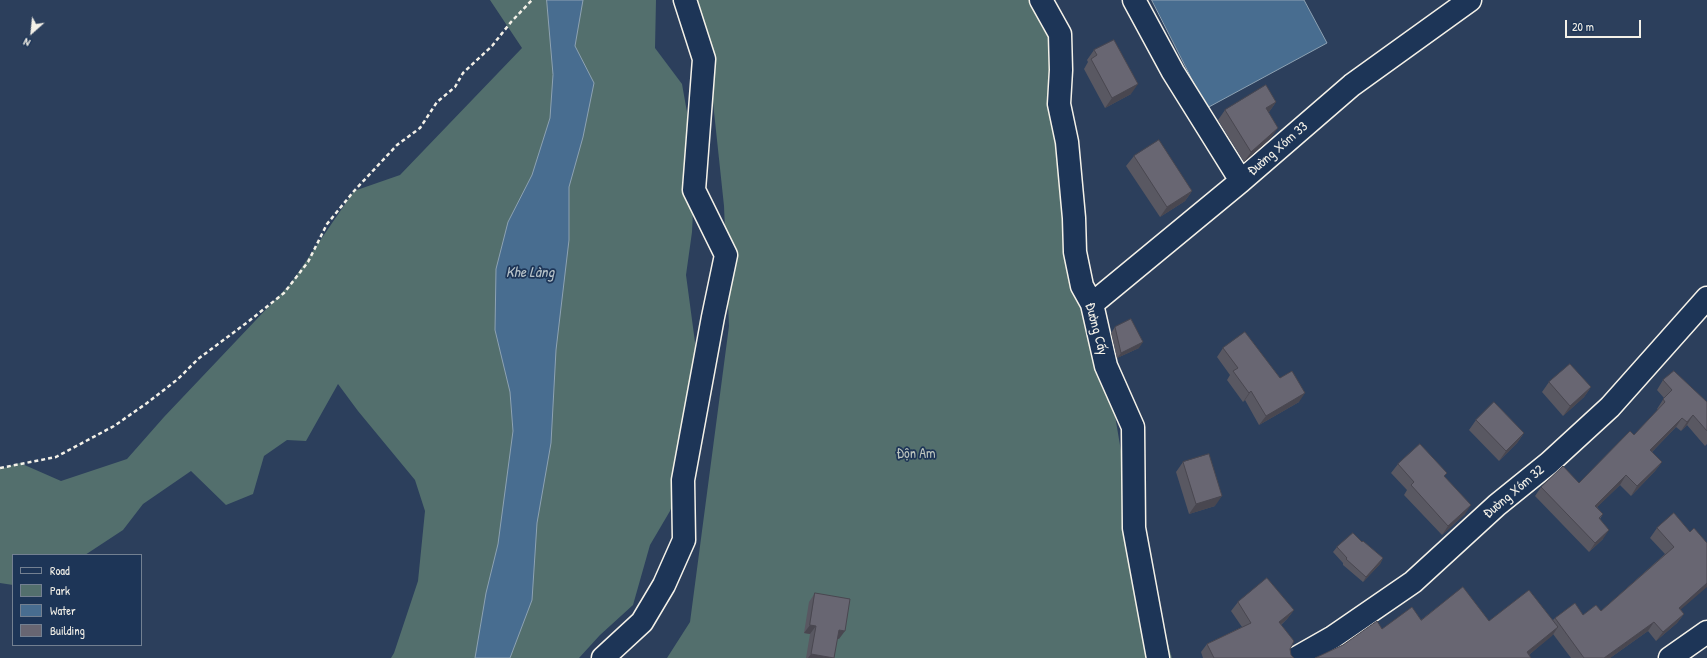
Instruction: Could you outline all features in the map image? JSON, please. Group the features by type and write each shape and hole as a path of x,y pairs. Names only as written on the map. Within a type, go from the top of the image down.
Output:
{"street":[{"path":"603,658 642,622 664,585 684,540 683,480 712,316 726,254 694,190 704,59 685,0"},
{"name":"Đường Cấy","path":"1042,0 1060,34 1061,70 1059,104 1067,142 1074,218 1075,252 1082,286 1092,304 1106,366 1133,427 1134,528 1158,658"},
{"path":"1134,0 1173,72 1241,181"},
{"name":"Đường Xóm 33","path":"1092,304 1241,181 1352,85 1470,0"},
{"name":"Đường Xóm 32","path":"1296,658 1333,637 1413,582 1497,505 1549,463 1610,407 1707,298"},
{"path":"1670,658 1707,632"}],"path":[{"path":"0,468 56,457 114,426 178,379 198,359 284,293 308,262 327,224 354,191 397,146 420,128 437,102 456,87 463,73 492,46 511,22 532,0"}],"green space":[{"path":"490,0 656,0 655,48 682,84 690,129 694,190 692,232 686,275 699,372 683,480 670,511 650,545 633,605 600,635 579,658 391,658 418,581 425,511 415,480 358,411 338,384 306,441 287,440 264,456 253,494 226,505 191,471 143,504 123,530 87,554 12,554 12,585 0,583 0,469 20,463 61,481 127,459 164,417 291,283 354,191 400,175 522,48"},
{"name":"Độn Am","path":"685,0 1043,0 1047,13 1134,528 1172,658 667,658 690,622 729,326 724,206 710,74"}],"water":[{"name":"Khe Làng","path":"547,0 583,0 575,46 594,83 583,137 569,187 569,240 556,350 551,443 537,523 532,600 510,658 475,658 486,593 498,544 513,431 510,392 495,330 496,269 508,222 532,175 550,118 553,75"},
{"path":"1152,0 1304,0 1327,43 1207,108"}],"building":[{"path":"1114,40 1138,84 1112,98 1091,59 1097,55 1094,50"},
{"path":"1266,85 1276,102 1266,108 1278,128 1251,152 1225,110"},
{"path":"1159,140 1192,191 1167,207 1134,156"},
{"path":"1131,319 1143,342 1121,353 1115,327"},
{"path":"1245,332 1280,378 1292,371 1305,393 1266,416 1251,391 1249,393 1233,371 1238,368 1223,348"},
{"path":"1570,364 1591,387 1570,406 1549,382"},
{"path":"1674,371 1707,402 1707,431 1693,415 1687,422 1682,418 1650,450 1662,462 1637,486 1626,475 1595,506 1603,514 1599,518 1609,530 1595,543 1541,487 1563,466 1579,483 1630,431 1634,435 1665,402 1663,399 1672,390 1663,380"},
{"path":"1494,402 1524,433 1506,451 1476,420"},
{"path":"1420,444 1447,473 1444,476 1471,505 1448,526 1411,485 1414,482 1398,464"},
{"path":"1209,454 1222,496 1196,504 1183,462"},
{"path":"1674,513 1690,532 1694,528 1707,543 1707,583 1679,608 1684,614 1663,632 1654,622 1604,658 1584,658 1555,618 1575,603 1583,615 1596,605 1601,611 1674,547 1657,528"},
{"path":"1353,533 1383,558 1366,577 1346,559 1347,558 1337,547"},
{"path":"1267,578 1294,610 1279,622 1294,641 1290,649 1291,655 1294,658 1214,658 1207,644 1251,623 1238,602"},
{"path":"1463,587 1489,621 1529,590 1558,627 1527,652 1531,658 1315,658 1343,645 1377,621 1382,629 1412,607 1421,620"},
{"path":"815,593 850,599 845,631 839,630 834,658 811,654 816,626 810,625"}]}
